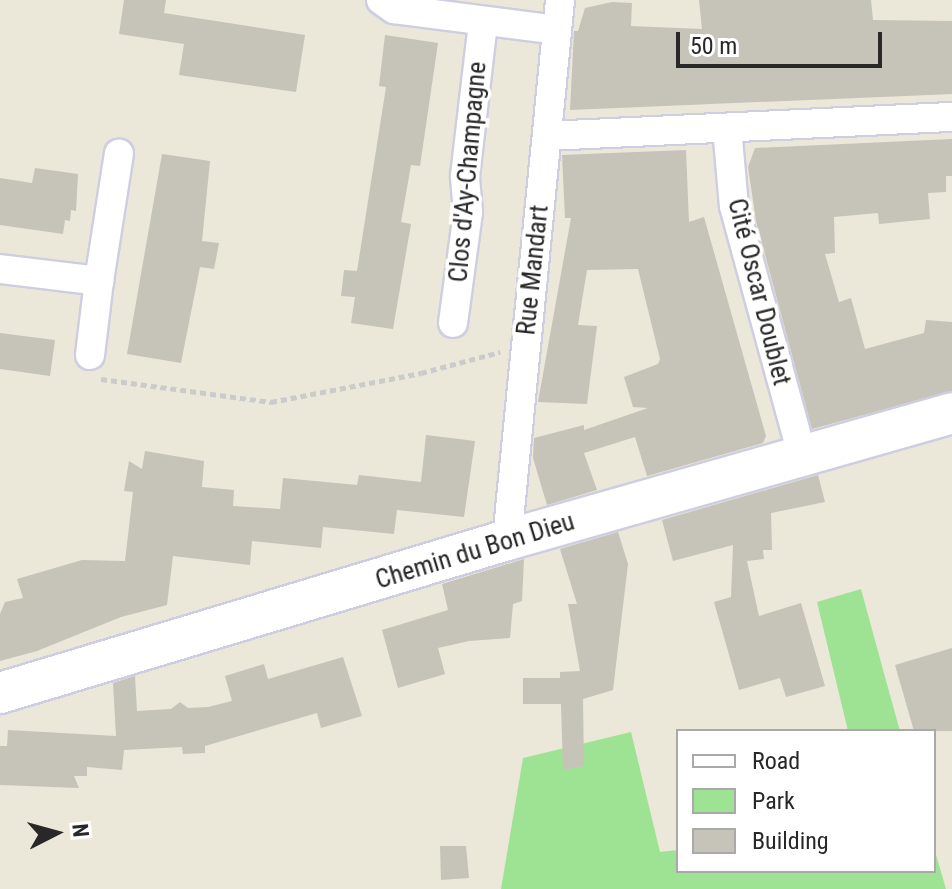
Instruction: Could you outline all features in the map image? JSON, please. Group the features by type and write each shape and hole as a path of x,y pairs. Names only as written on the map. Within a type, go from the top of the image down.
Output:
{"street":[{"path":"381,0 394,9 557,30"},
{"name":"Rue Mandart","path":"507,540 560,0"},
{"name":"Clos d'Ay-Champagne","path":"453,323 468,212 465,176 483,22"},
{"path":"547,136 952,117"},
{"name":"Cité Oscar Doublet","path":"727,128 734,206 802,455"},
{"path":"90,355 119,154"},
{"path":"0,269 99,281"},
{"name":"Chemin du Bon Dieu","path":"0,693 507,540 952,413"}],"path":[{"path":"90,355 87,377 271,402 421,373 526,346"}],"green space":[{"path":"861,589 899,729 848,729 817,602"},
{"path":"631,732 660,852 676,850 676,873 936,873 936,855 946,889 501,889 523,758"}],"building":[{"path":"124,0 166,0 164,13 305,35 296,92 179,75 184,44 119,34"},
{"path":"699,0 871,0 873,20 952,21 952,94 570,110 574,31 578,31 585,8 612,2 632,3 631,26 702,29"},
{"path":"385,35 438,43 420,166 411,165 401,222 411,224 393,329 351,323 355,297 341,296 344,270 357,271 386,87 379,86"},
{"path":"952,139 952,176 946,176 946,192 928,193 930,219 879,224 878,213 834,217 835,253 825,254 839,302 851,298 865,349 924,333 926,320 952,322 952,391 812,429 756,221 748,167 755,148"},
{"path":"686,150 689,222 704,217 766,436 763,443 647,476 635,437 584,453 597,490 547,505 533,458 534,438 584,425 584,430 648,408 633,407 624,377 658,364 660,359 638,269 587,270 578,325 597,326 587,404 538,402 571,218 565,218 562,155"},
{"path":"162,154 210,161 202,241 219,243 214,269 200,267 181,363 127,354"},
{"path":"35,168 78,174 76,211 71,210 70,221 65,220 63,234 0,225 0,178 32,183"},
{"path":"0,333 55,340 50,376 0,369"},
{"path":"426,435 475,441 464,517 397,510 394,534 323,527 321,548 252,541 250,565 173,556 167,605 121,617 37,651 0,661 0,614 5,602 23,598 17,579 82,560 125,561 133,492 124,491 129,461 142,469 145,451 204,461 202,487 234,490 233,506 280,509 283,478 357,485 359,475 421,482"},
{"path":"818,475 825,502 771,513 772,550 763,550 764,559 747,561 759,616 801,603 825,686 786,697 780,678 739,690 714,602 731,597 733,545 673,561 662,520"},
{"path":"618,532 628,564 613,690 583,699 584,766 563,770 561,704 523,704 523,678 560,678 560,672 580,671 568,604 577,604 560,549"},
{"path":"524,559 522,601 513,604 510,638 469,641 438,648 445,674 398,688 382,630 448,610 442,584"},
{"path":"952,648 952,731 913,729 895,665"},
{"path":"343,657 362,716 321,728 317,713 205,746 205,753 183,754 182,747 124,750 122,770 87,767 87,776 74,776 79,788 0,785 0,746 7,746 8,730 116,736 113,683 135,676 137,711 171,709 180,702 188,708 208,707 232,701 225,676 264,664 268,679"},
{"path":"440,846 466,846 469,878 441,880"}]}
